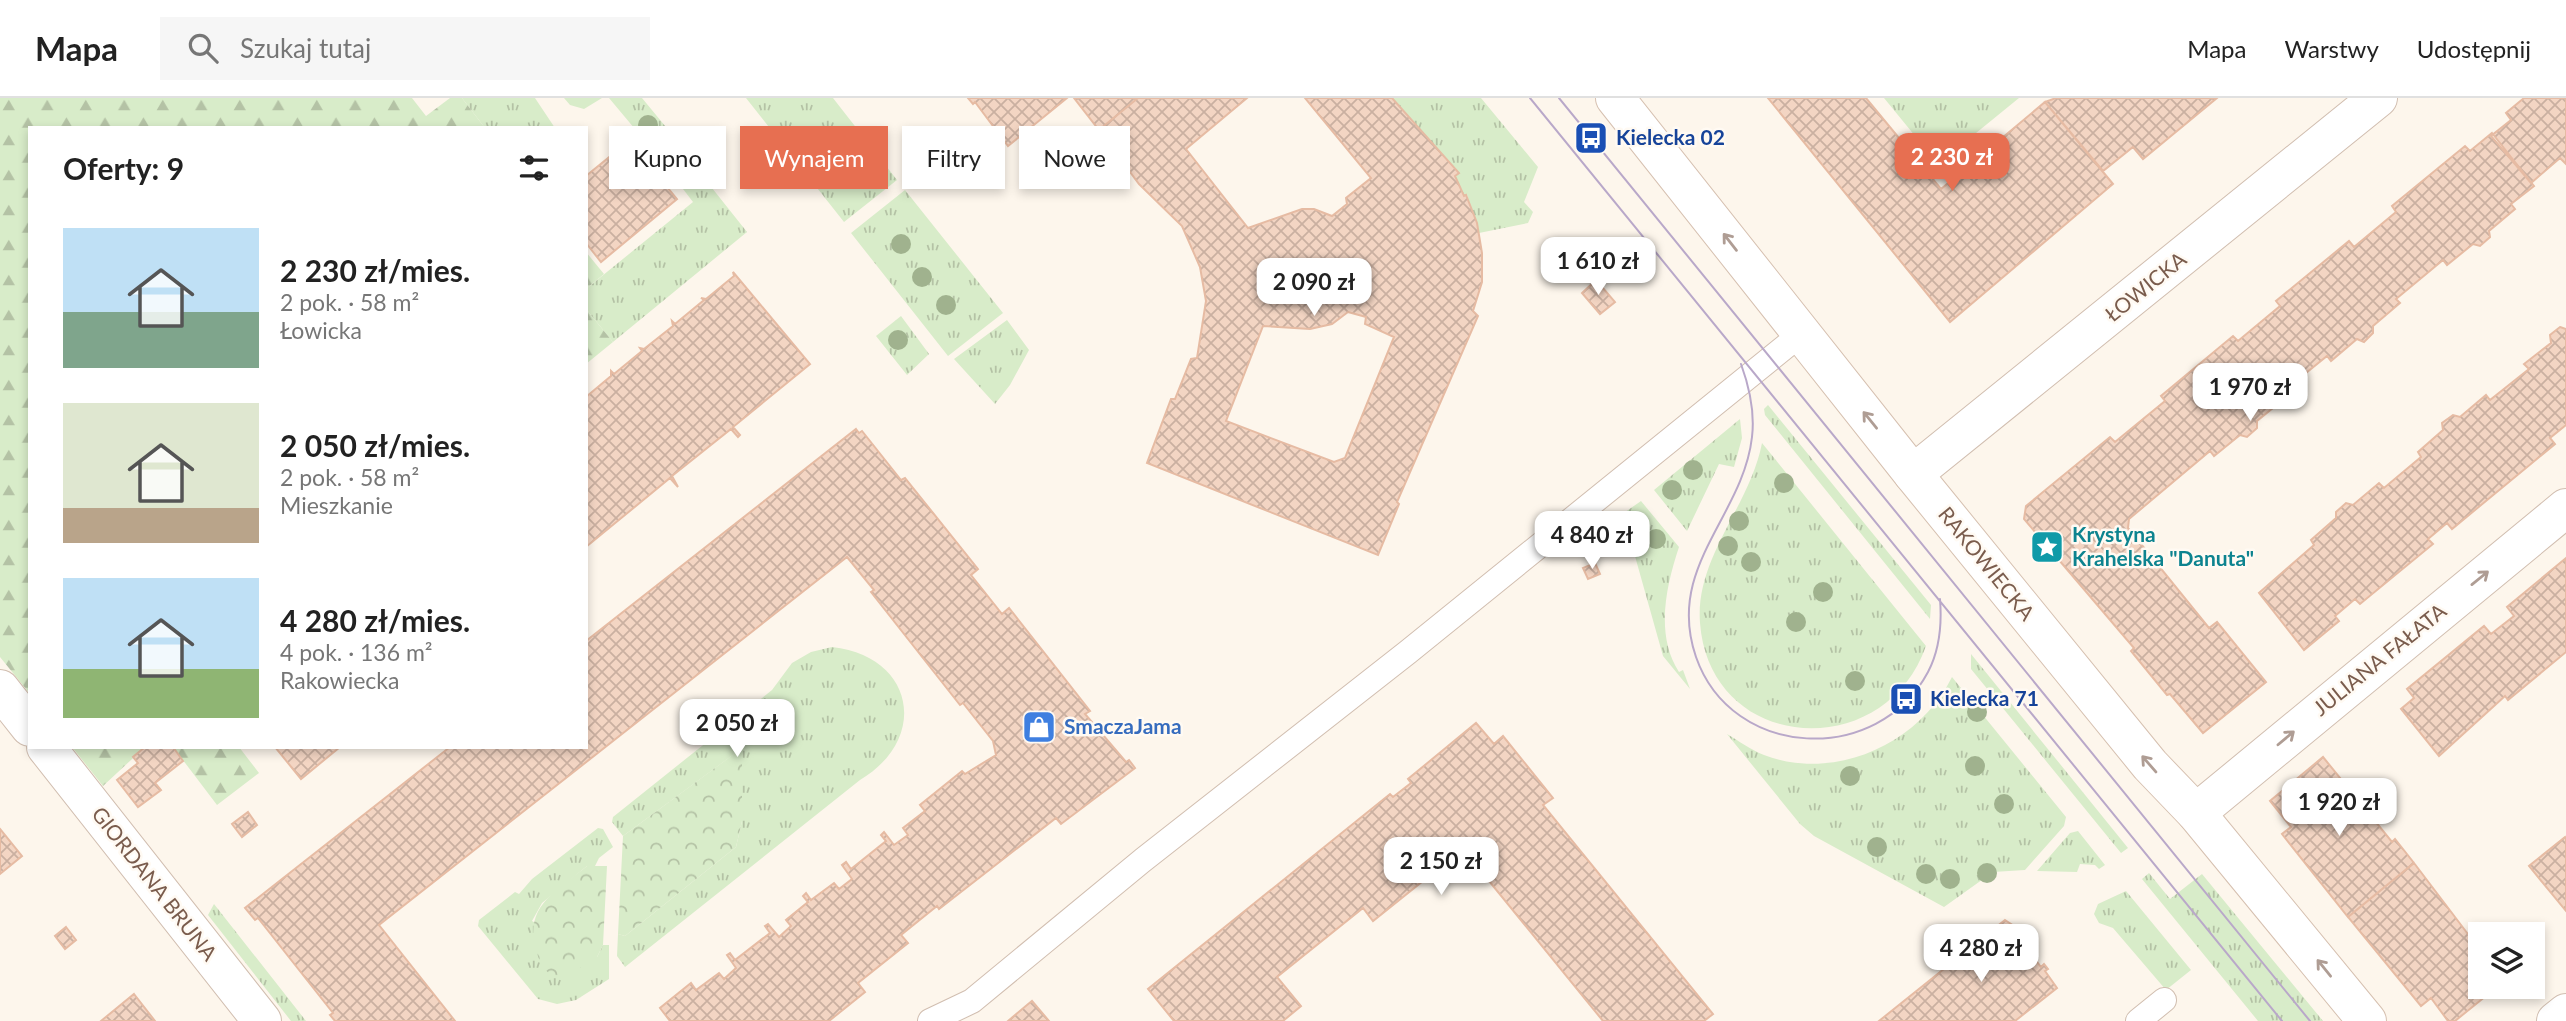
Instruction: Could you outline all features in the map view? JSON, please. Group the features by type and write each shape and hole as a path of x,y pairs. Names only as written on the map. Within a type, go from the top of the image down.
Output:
{"street":[{"name":"RAKOWIECKA","path":"1615,98 1913,474 2150,765 2196,813 2367,1021"},
{"name":"ŁOWICKA","path":"1913,474 2010,399 2378,98"},
{"name":"JULIANA FAŁATA","path":"2196,813 2566,508"},
{"path":"0,689 28,724"},
{"name":"GIORDANA BRUNA","path":"48,749 262,1021"},
{"path":"2556,1021 2566,1013"}],"lane":[{"path":"930,1021 972,1000 1801,334"},
{"path":"2138,1021 2164,1000"}],"green space":[{"path":"0,98 412,98 426,116 450,98 462,98 483,126 28,126 28,692 0,657"},
{"path":"462,98 535,98 554,126 483,126"},
{"path":"564,98 602,98 584,109 570,105"},
{"path":"609,98 642,98 665,126 632,126"},
{"path":"746,98 833,98 855,126 768,126"},
{"path":"1392,98 1481,98 1538,167 1524,202 1533,212 1528,223 1479,233 1467,195 1464,196 1455,176 1459,173"},
{"path":"1884,98 2019,98 1938,164"},
{"path":"888,168 897,180 888,187"},
{"path":"683,189 713,189 747,232 613,342 588,311 588,287 693,202"},
{"path":"818,189 886,189 844,222"},
{"path":"905,190 1003,313 948,356 851,233"},
{"path":"588,254 604,274 588,287"},
{"path":"588,311 613,342 588,362"},
{"path":"901,316 929,354 907,375 876,336"},
{"path":"1007,320 1029,350 1010,385 995,404 954,359"},
{"path":"1768,405 1931,605 1930,619 1765,415 1764,409"},
{"path":"1740,419 1742,438 1734,467 1719,464 1687,531 1654,490"},
{"path":"1762,443 1926,646 1905,685 1874,711 1839,725 1801,728 1765,719 1734,698 1711,666 1700,623 1706,576 1747,488"},
{"path":"1641,501 1679,547 1667,594 1665,626 1672,658 1679,672 1683,670 1690,689 1663,656 1624,517 1621,515"},
{"path":"832,647 860,654 881,666 895,682 903,701 904,722 897,743 882,763 625,967 617,956 618,934 625,936 736,847 742,821 741,749 623,836 612,822 613,817 772,690 792,663 811,652"},
{"path":"1971,654 2128,848 2121,853 1971,669"},
{"path":"1952,677 2066,817 2064,826 2025,870 1993,872 1944,907 1814,836 1800,824 1727,734 1759,753 1791,762 1819,764 1846,760 1897,738 1919,721 1937,701"},
{"path":"742,748 742,821 736,847 625,936 618,934 623,836"},
{"path":"74,749 143,749 103,786"},
{"path":"175,749 241,749 259,773 217,805"},
{"path":"598,828 603,829 613,847 599,858 595,866 587,866 542,903 532,921 597,957 603,945 609,945 609,979 576,1000 557,1004 538,999 478,926 479,920 515,892 519,894 532,879"},
{"path":"2078,831 2105,865 2099,869 2095,865 2080,864 2077,872 2037,871 2070,833"},
{"path":"587,866 607,866 603,945 597,957 561,980 549,973 540,962 534,924 544,902"},
{"path":"2149,873 2170,899 2202,874 2323,1021 2258,1021 2142,879"},
{"path":"2126,891 2191,970 2166,990 2113,928 2099,923 2094,914 2098,904"},
{"path":"214,904 306,1021 291,1021 208,915"}],"building":[{"path":"968,98 1067,98 1033,126 1019,126 1019,137 1008,146 1005,142 1005,126 993,126 975,102 973,104"},
{"path":"1074,98 1138,98 1104,126 1096,126"},
{"path":"1138,98 1247,98 1186,149 1248,228 1302,209 1314,209 1332,216 1347,204 1346,198 1371,178 1305,98 1392,98 1459,173 1455,176 1477,223 1482,253 1482,282 1473,311 1478,316 1397,502 1399,504 1378,555 1147,463 1171,399 1175,399 1191,359 1197,358 1206,301 1200,267 1182,226 1130,172 1130,126 1104,126","holes":["1348,312 1366,317 1365,324 1394,337 1345,458 1334,462 1226,421 1263,326 1310,329 1332,324"]},
{"path":"1768,98 1866,98 1941,189 2045,102 2113,184 1950,322"},
{"path":"2056,98 2217,98 2143,159 2133,147 2103,171 2045,102"},
{"path":"2524,98 2566,98 2566,164 2560,158 2531,183 2491,136 2511,120 2506,113"},
{"path":"2492,133 2534,186 2511,204 2515,209 2489,231 2490,237 2480,246 2473,244 2447,265 2443,260 2396,299 2400,303 2373,326 2373,333 2364,342 2357,339 2331,361 2327,356 2279,395 2284,399 2257,421 2257,428 2247,437 2240,435 2214,456 2210,451 2129,519 2128,528 2209,628 2217,622 2266,682 2203,733 2170,694 2167,695 2131,651 2134,648 2024,519 2026,506 2110,437 2115,442 2165,401 2161,396 2233,336 2238,341 2280,306 2276,301 2349,241 2354,247 2396,212 2392,206 2465,146 2470,151"},
{"path":"609,157 609,189 669,189 677,199 601,262 588,246 588,174"},
{"path":"733,272 810,364 733,427 740,435 738,437 731,429 672,476 678,487 670,478 588,545 588,395 611,376 611,371 614,374 642,351 640,348 644,349 673,326 672,321 675,324 704,300 701,298 706,299 734,276"},
{"path":"1596,280 1615,302 1600,314 1582,293"},
{"path":"2560,327 2566,329 2566,425 2550,438 2555,444 2452,529 2447,523 2428,539 2433,544 2360,604 2355,599 2335,616 2339,621 2304,650 2259,593 2314,545 2311,540 2336,518 2336,512 2346,503 2353,505 2379,483 2384,488 2421,457 2418,452 2443,430 2442,423 2453,415 2460,417 2486,395 2490,400 2529,369 2524,364 2551,343 2550,335"},
{"name":"SmaczaJama","path":"856,429 859,433 862,431 901,480 905,478 978,569 971,575 1002,614 1009,608 1090,711 1085,714 1126,762 1129,760 1135,768 1061,824 1056,818 939,909 937,906 901,935 908,943 858,983 865,992 829,1021 670,1021 660,1008 691,983 696,990 719,973 724,979 736,968 727,955 730,953 735,960 770,933 765,926 768,924 779,937 791,926 786,920 808,902 803,896 806,893 811,900 834,883 839,889 852,879 842,865 846,862 851,869 886,841 881,835 884,832 894,845 908,835 903,828 925,811 920,805 962,771 965,774 996,755 993,741 963,703 960,705 871,592 874,590 847,557 379,925 455,1021 335,1021 330,1015 333,1013 258,918 255,920 245,908 447,749 588,749 588,639"},
{"path":"2566,558 2566,652 2508,700 2505,696 2439,756 2401,709 2414,698 2407,689 2484,626 2491,634 2514,616 2507,607"},
{"path":"1595,563 1600,574 1588,579 1583,568"},
{"path":"1476,723 1494,744 1503,736 1553,798 1543,805 1713,1014 1704,1021 1603,1021 1463,849 1373,921 1363,908 1277,977 1301,1006 1283,1021 1174,1021 1148,989 1390,794 1393,797 1411,783 1408,779"},
{"path":"143,749 174,749 183,761 155,783 161,790 138,807 117,780 138,763 133,757"},
{"path":"277,749 338,749 301,779"},
{"path":"2323,757 2392,842 2395,839 2414,863 2348,917 2282,834 2291,827 2270,801"},
{"path":"248,812 257,825 242,837 232,824"},
{"path":"0,829 22,856 0,874"},
{"path":"2565,837 2566,839 2566,911 2529,866"},
{"path":"2414,863 2468,934 2468,999 2482,999 2455,1021 2448,1021 2431,998 2421,1006 2348,917"},
{"path":"2005,920 2014,926 2011,928 2041,967 2044,964 2048,969 2045,971 2057,988 2015,1021 1879,1021"},
{"path":"66,927 76,940 65,949 55,936"},
{"path":"134,994 155,1021 101,1021"},
{"path":"1032,1001 1049,1021 1008,1021 1027,1005"}],"tram line":[{"path":"1530,98 2282,1021"},
{"path":"1559,98 2310,1021"},
{"path":"1741,364 1749,390 1753,418 1746,466 1709,543 1690,596 1689,625 1696,657 1714,691 1740,716 1772,732 1807,738 1842,736 1876,724 1905,703 1928,672 1939,636 1940,599"}],"place":[{"name":"Kielecka 02","path":"1591,138"},
{"name":"Krystyna Krahelska \"Danuta\"","path":"2047,547"},
{"name":"Kielecka 71","path":"1906,699"},
{"name":"SmaczaJama","path":"1039,727"}]}
